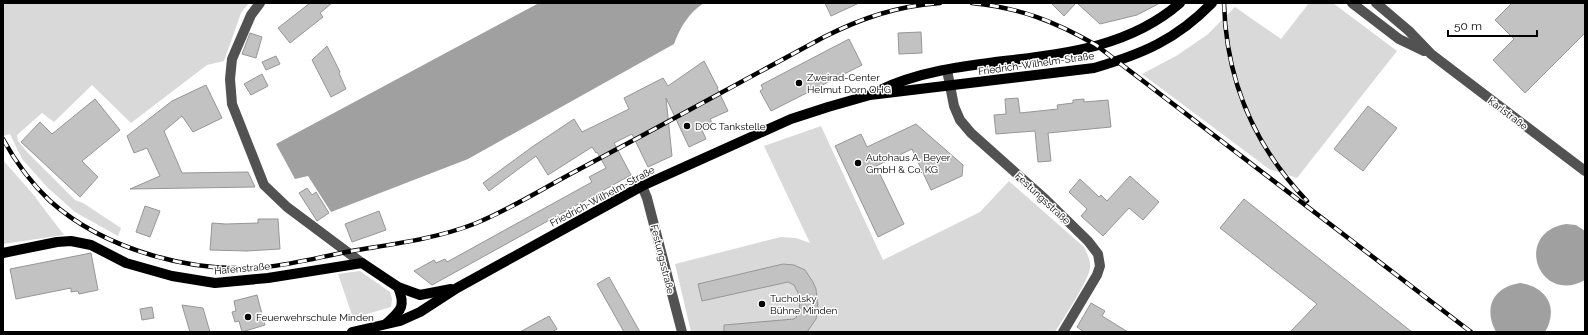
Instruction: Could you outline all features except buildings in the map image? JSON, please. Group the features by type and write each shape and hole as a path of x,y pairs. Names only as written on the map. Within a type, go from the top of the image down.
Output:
{"main road":[{"name":"Friedrich-Wilhelm-Straße","path":"352,332 400,321 420,312 457,288 642,186 791,119 870,95 917,76 947,70 1055,55 1114,40 1147,25 1172,10 1180,3"},
{"name":"Friedrich-Wilhelm-Straße","path":"870,95 1094,68 1118,61 1146,50 1176,34 1197,18 1212,3"},
{"path":"1055,55 1058,73"},
{"name":"Hafenstraße","path":"3,253 57,242 71,241 91,246 126,263 164,274 215,283 268,278 362,263"},
{"path":"362,263 398,287 420,295 457,288"},
{"path":"387,323 399,312 402,305 402,296 398,287"}],"street":[{"path":"260,3 251,15 237,44 232,59 230,79 232,104 264,185 287,206 362,263"},
{"name":"Karlstraße","path":"1352,3 1400,39 1431,54"},
{"name":"Karlstraße","path":"1376,3 1409,31 1431,54 1585,171"},
{"name":"Festungsstraße","path":"947,70 954,106 960,120 971,133 1045,198 1088,241 1098,254 1100,266 1097,275 1063,332"},
{"name":"Festungsstraße","path":"642,186 647,198 682,332"}],"shaded area":[{"path":"3,3 249,3 241,13 224,61 207,65 131,123 92,85 54,122 42,113 17,135 18,141 27,152 75,200 83,203 121,228 118,236 75,212 48,188 22,159 10,134 3,136"},
{"path":"539,3 704,3 689,16 679,32 674,44 468,159 331,212 308,176 295,179 276,144"},
{"path":"1309,3 1333,3 1397,51 1297,178 1269,169 1142,74 1176,56 1207,35 1235,7 1281,39"},
{"path":"821,126 883,260 980,212 1009,181 1084,247 1090,262 1089,274 1055,332 691,332 675,264 781,237 796,238 810,243 764,146"},
{"path":"3,160 32,193 64,235 3,244"},
{"path":"1566,224 1576,225 1585,231 1585,280 1569,285 1555,283 1545,276 1538,265 1536,253 1540,240 1549,230"},
{"path":"360,271 390,292 392,299 391,307 353,318 338,274"},
{"path":"1520,283 1537,289 1548,300 1551,315 1545,332 1496,332 1490,315 1493,300 1503,289"}],"railway":[{"path":"3,139 24,172 36,187 50,201 72,218 97,233 123,245 151,255 180,262 209,267 238,268 277,266 444,234 474,224 513,206 838,30 894,10 940,3"},
{"path":"972,3 1006,8 1051,22 1096,45 1471,332"},
{"path":"1224,3 1230,58 1237,85 1246,110 1272,158 1288,180 1307,201"}],"place":[{"name":"Zweirad-Center Helmut Dorn OHG","path":"799,83"},
{"name":"DOC Tankstelle","path":"687,126"},
{"name":"Autohaus A. Beyer GmbH & Co. KG","path":"858,163"},
{"name":"Tucholsky Bühne Minden","path":"762,304"},
{"name":"Feuerwehrschule Minden","path":"248,317"}]}
